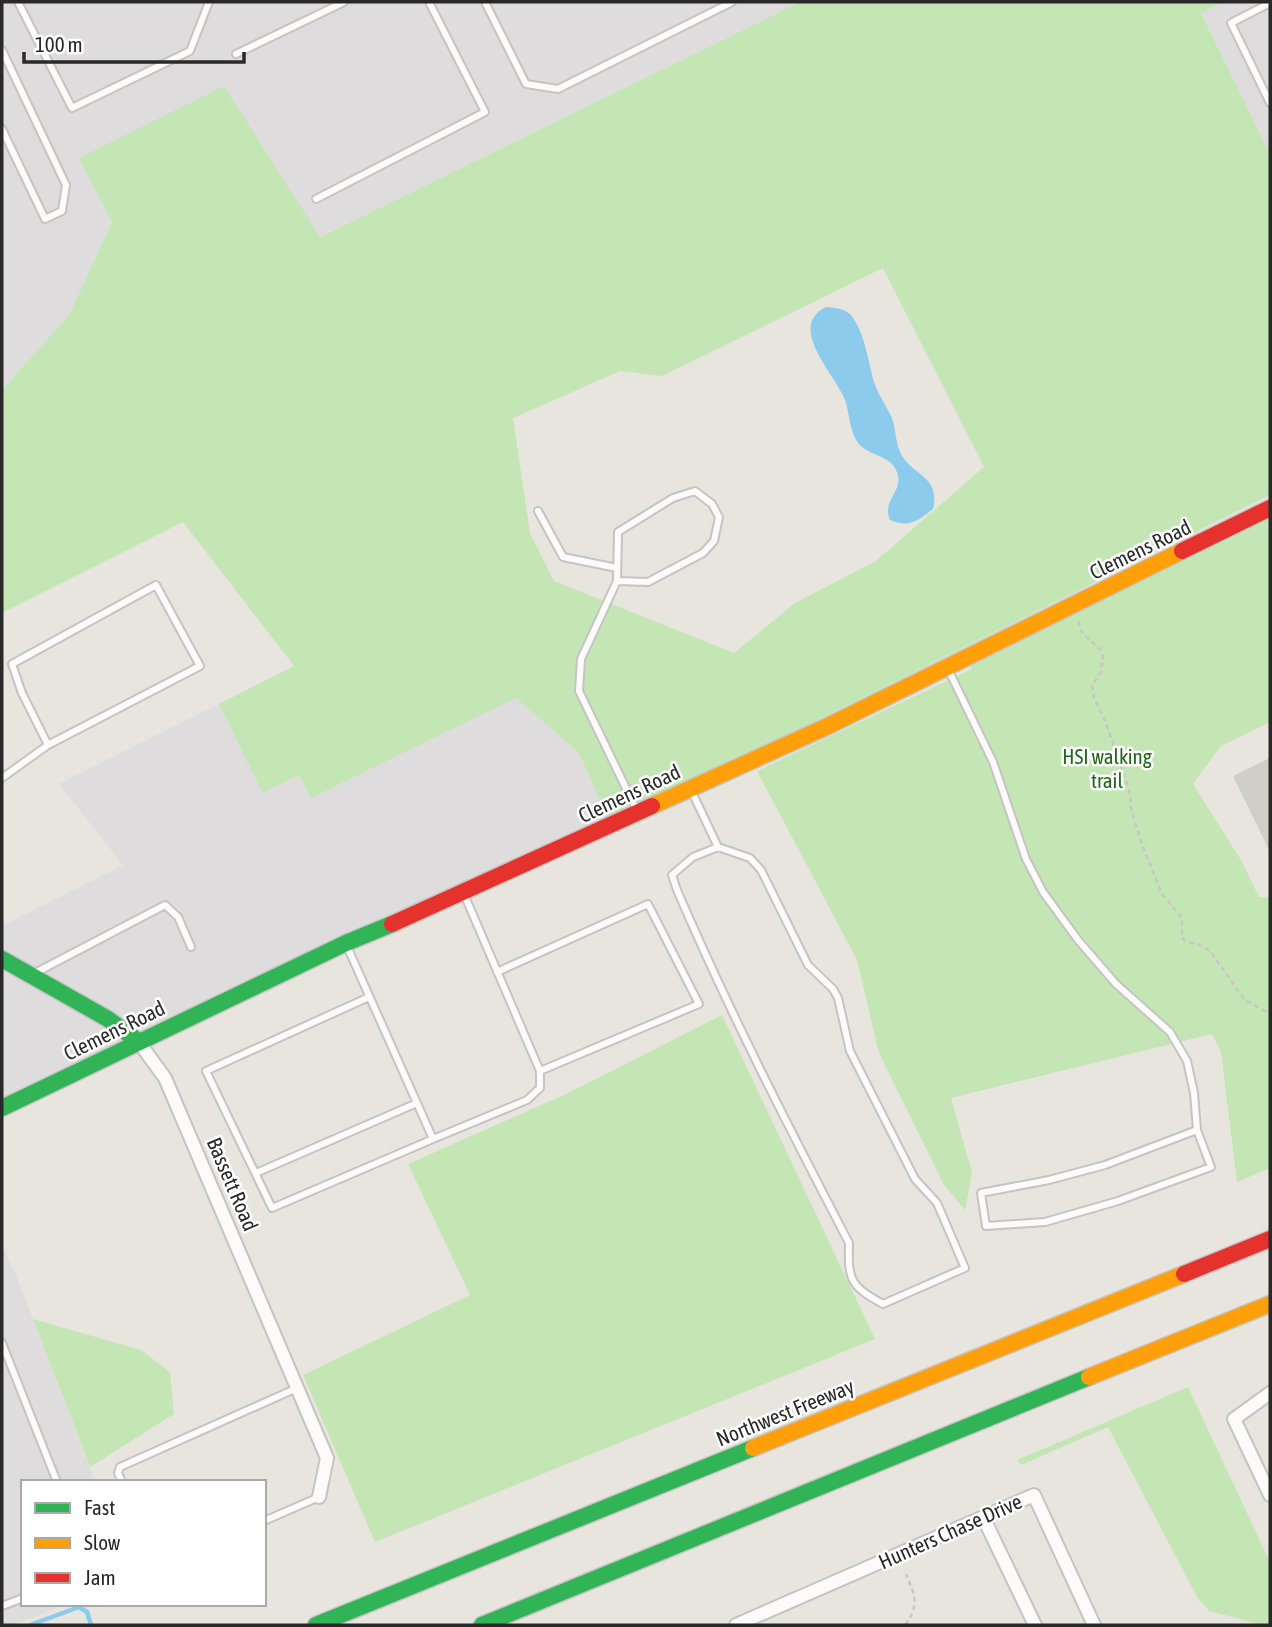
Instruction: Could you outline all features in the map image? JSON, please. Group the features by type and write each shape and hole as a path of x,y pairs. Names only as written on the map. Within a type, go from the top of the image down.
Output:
{"main road":[{"name":"Clemens Road","path":"2,1108 346,943 827,726 1270,508"},
{"name":"Bassett Road","path":"2,959 102,1016 138,1041"},
{"name":"Northwest Freeway","path":"316,1625 1270,1238"},
{"path":"482,1625 1270,1304"}],"street":[{"name":"Bassett Road","path":"138,1041 165,1078 327,1458 319,1497"},
{"path":"1270,1393 1234,1419 1270,1495"},
{"name":"Hunters Chase Drive","path":"735,1625 1034,1495 1094,1625"},
{"path":"983,1517 1035,1625"}],"lane":[{"path":"18,2 72,108 190,51 209,2"},
{"path":"236,54 344,2"},
{"path":"316,199 485,112 429,2"},
{"path":"485,2 526,84 558,89 732,2"},
{"path":"1269,99 1231,23 1270,3"},
{"path":"2,50 66,185 62,211 45,219 2,129"},
{"path":"617,581 648,582 703,553 714,541 719,517 712,504 695,491 673,498 618,532 617,581 581,659 579,691 638,813"},
{"path":"538,511 563,557 617,568"},
{"path":"2,778 48,745 200,666 156,585 12,664 22,693 48,745"},
{"path":"947,667 993,762 1026,859 1043,892 1116,984 1170,1032 1187,1061 1194,1093 1197,1130 1211,1167 1118,1201 1045,1222 986,1226 981,1194 1105,1165 1197,1130"},
{"path":"691,789 718,847 750,858 761,870 808,965 833,989 838,998 850,1051 915,1179 937,1203 965,1268 883,1304 861,1292 848,1272 849,1243 767,1086 677,890 673,875 693,857 718,847"},
{"path":"369,998 206,1071 272,1208 527,1100 540,1088 540,1071 463,892"},
{"path":"497,972 648,904 699,1004 540,1071"},
{"path":"30,976 165,905 178,917 191,947"},
{"path":"346,943 433,1139"},
{"path":"256,1173 416,1103"},
{"path":"2,1343 56,1480"},
{"path":"120,1480 118,1473 120,1466 297,1388"},
{"path":"266,1520 319,1497"},
{"path":"2,1606 21,1599"}],"path":[{"path":"1077,621 1082,633 1101,650 1101,672 1092,687 1094,698 1105,720 1129,789 1130,808 1147,859 1162,894 1182,918 1182,936 1185,941 1210,951 1244,999 1270,1014"},
{"path":"905,1625 915,1612 915,1595 906,1574"}],"shaded area":[{"path":"2,2 800,2 319,237 223,86 112,222 69,315 2,390"},
{"path":"1222,2 1270,2 1270,154 1201,12"},
{"path":"516,698 579,753 609,821 142,1029 2,950 2,926 123,865 59,784 219,704 263,792 300,775 311,798"},
{"path":"2,968 128,1039 2,1103"},
{"path":"2,1246 16,1275 94,1480 21,1480 21,1606 62,1606 13,1625 2,1625"}],"green space":[{"path":"800,2 1222,2 1201,13 1270,154 1270,495 776,741 609,821 579,753 516,698 311,798 299,775 263,793 219,704 294,666 183,522 2,613 2,390 69,315 112,222 79,158 224,86 320,237","holes":["883,268 984,467 876,561 795,603 734,653 554,581 530,533 513,418 620,371 662,376"]},
{"name":"HSI walking trail","path":"1270,517 1270,722 1221,746 1193,784 1241,860 1259,897 1270,898 1270,1168 1237,1182 1221,1052 1212,1034 951,1098 972,1173 965,1210 944,1185 879,1053 857,960 757,771 972,669 966,658 1078,603 1084,610"},
{"path":"722,1015 875,1339 375,1542 303,1375 470,1295 408,1164 566,1094"},
{"path":"33,1319 141,1350 170,1372 174,1414 90,1467"},
{"path":"1188,1387 1270,1562 1270,1625 1209,1611 1197,1597 1108,1427 1021,1465 1017,1460"}],"water":[{"path":"826,307 845,311 856,322 876,386 893,420 900,452 933,489 933,509 913,522 890,520 889,506 898,484 896,470 890,462 865,449 857,441 845,400 817,351 811,326 815,316"}],"building":[{"path":"1270,758 1270,852 1233,776"}],"waterway":[{"path":"30,1625 79,1607 87,1612 91,1625"}],"traffic: fast":[{"path":"2,1108 346,943 392,924"},
{"path":"2,959 108,1019 138,1041"},
{"path":"482,1625 1089,1377"},
{"path":"316,1625 753,1448"}],"traffic: slow":[{"path":"652,806 826,727 1182,551"},
{"path":"753,1448 1184,1274"},
{"path":"1089,1377 1270,1304"}],"traffic: jam":[{"path":"1182,551 1270,508"},
{"path":"392,924 652,806"},
{"path":"1184,1274 1270,1239"}]}
